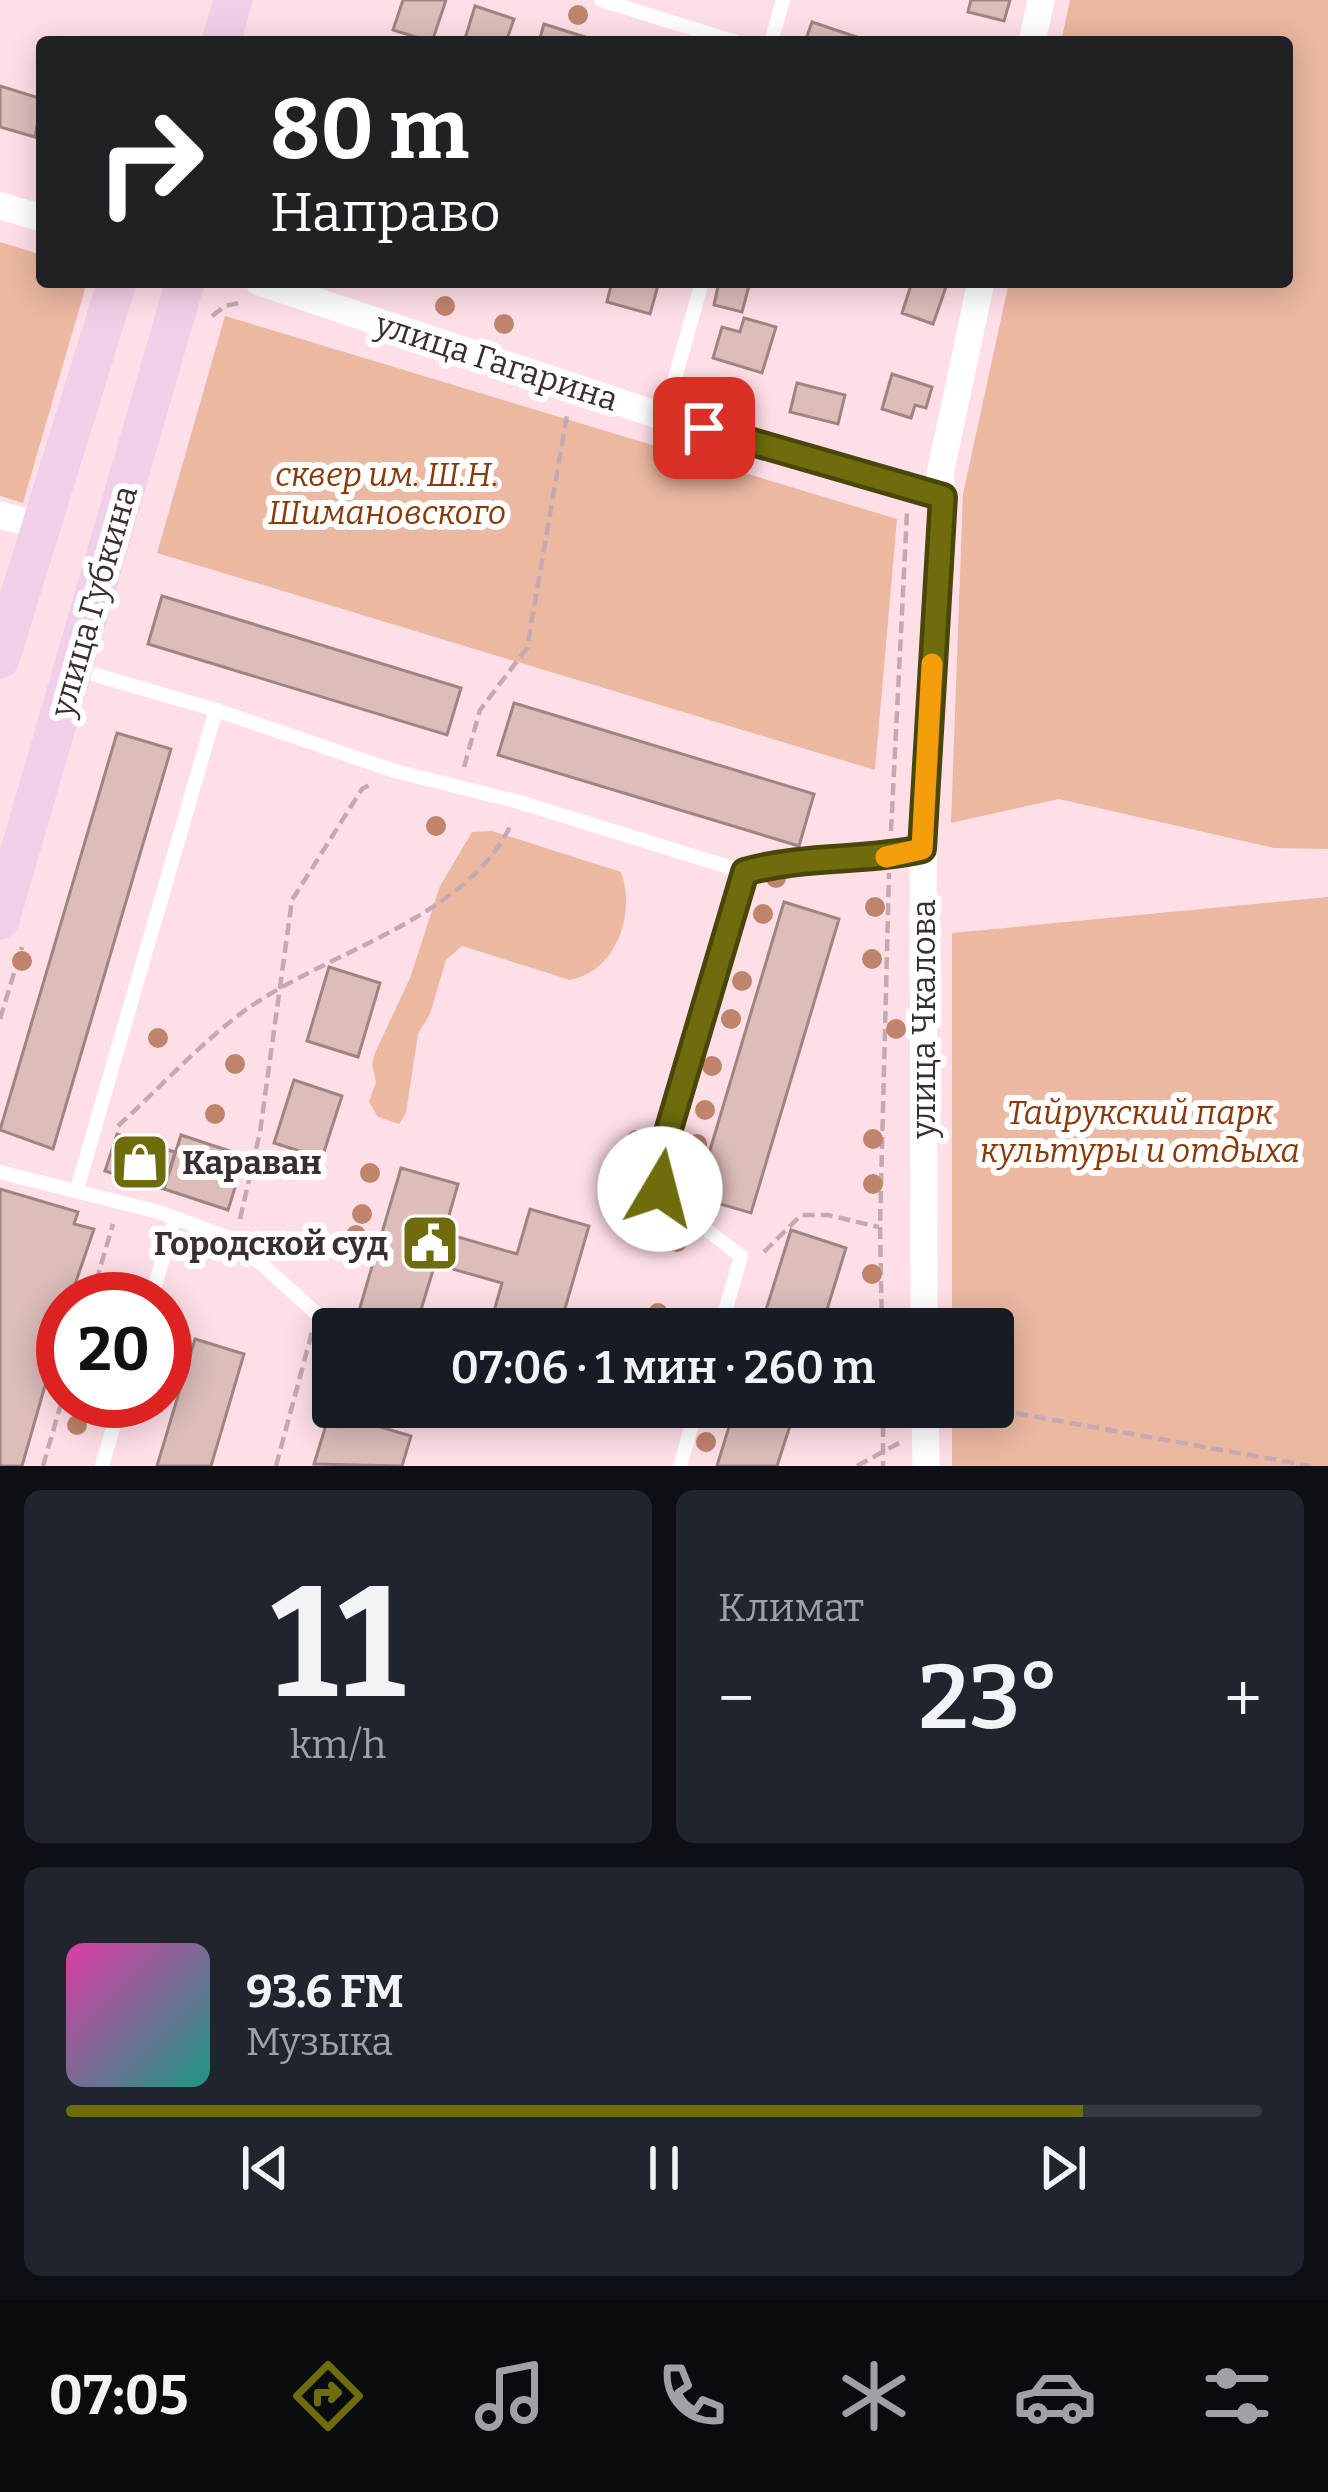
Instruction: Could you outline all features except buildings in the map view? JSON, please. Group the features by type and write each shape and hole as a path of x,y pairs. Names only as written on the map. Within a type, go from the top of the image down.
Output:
{"main road":[{"path":"223,36 233,0"},
{"name":"улица Губкина","path":"0,659 116,288"},
{"name":"улица Губкина","path":"14,924 74,668 183,288"}],"street":[{"path":"1033,36 1041,0"},
{"path":"0,206 36,216"},
{"name":"улица Чкалова","path":"924,1308 922,849 943,497 940,474 980,288"},
{"name":"улица Гагарина","path":"249,292 943,497"},
{"path":"0,515 41,526"},
{"path":"926,1428 926,1466"}],"lane":[{"path":"601,0 717,36"},
{"path":"773,36 783,0"},
{"path":"664,417 700,288"},
{"path":"74,668 395,771 519,802 745,872 782,861 890,856 922,849"},
{"path":"77,1189 216,710"},
{"path":"726,1308 741,1256 669,1201 660,1189 657,1169 745,872"},
{"path":"0,1172 119,1201 235,1240 312,1309"},
{"path":"159,1272 175,1218"},
{"path":"102,1466 113,1428"},
{"path":"680,1466 691,1428"}],"path":[{"path":"212,316 249,292"},
{"path":"457,789 480,710 527,648 568,407"},
{"path":"882,1308 890,856 907,512"},
{"path":"235,1240 260,1132 292,900 362,789 395,771"},
{"path":"93,1136 105,1138 246,1009 450,895 493,857 519,802"},
{"path":"0,1019 14,924"},
{"path":"99,1272 119,1201"},
{"path":"741,1256 762,1253 801,1215 828,1215 880,1227"},
{"path":"276,1466 312,1332"},
{"path":"1014,1413 1311,1466"},
{"path":"43,1466 54,1428"},
{"path":"883,1428 883,1466"},
{"path":"857,1466 914,1428"}],"green space":[{"path":"1070,0 1328,0 1328,849 1274,848 1059,799 951,823 963,494 1008,288 1293,288 1293,36 1062,36"},
{"path":"0,242 36,253 36,288 85,288 23,503 0,496"},
{"name":"сквер им. Ш.Н. Шимановского","path":"225,316 897,519 875,770 157,553"},
{"path":"492,831 621,872 626,905 619,938 600,965 570,980 462,946 446,960 430,1014 418,1034 406,1113 399,1124 378,1117 369,1102 376,1082 372,1064 410,978 440,886 472,832"},
{"name":"Тайрукский парк культуры и отдыха","path":"1328,897 1328,1466 952,1466 952,1428 1014,1428 1014,1308 952,1308 952,933"}],"slow traffic":[{"path":"886,857 922,849 932,664"}],"place":[{"name":"Караван","path":"140,1162"},
{"name":"Городской суд","path":"430,1243"}],"route":[{"path":"660,1189 657,1169 745,872 782,861 890,856 922,849 943,497 704,428"}]}
